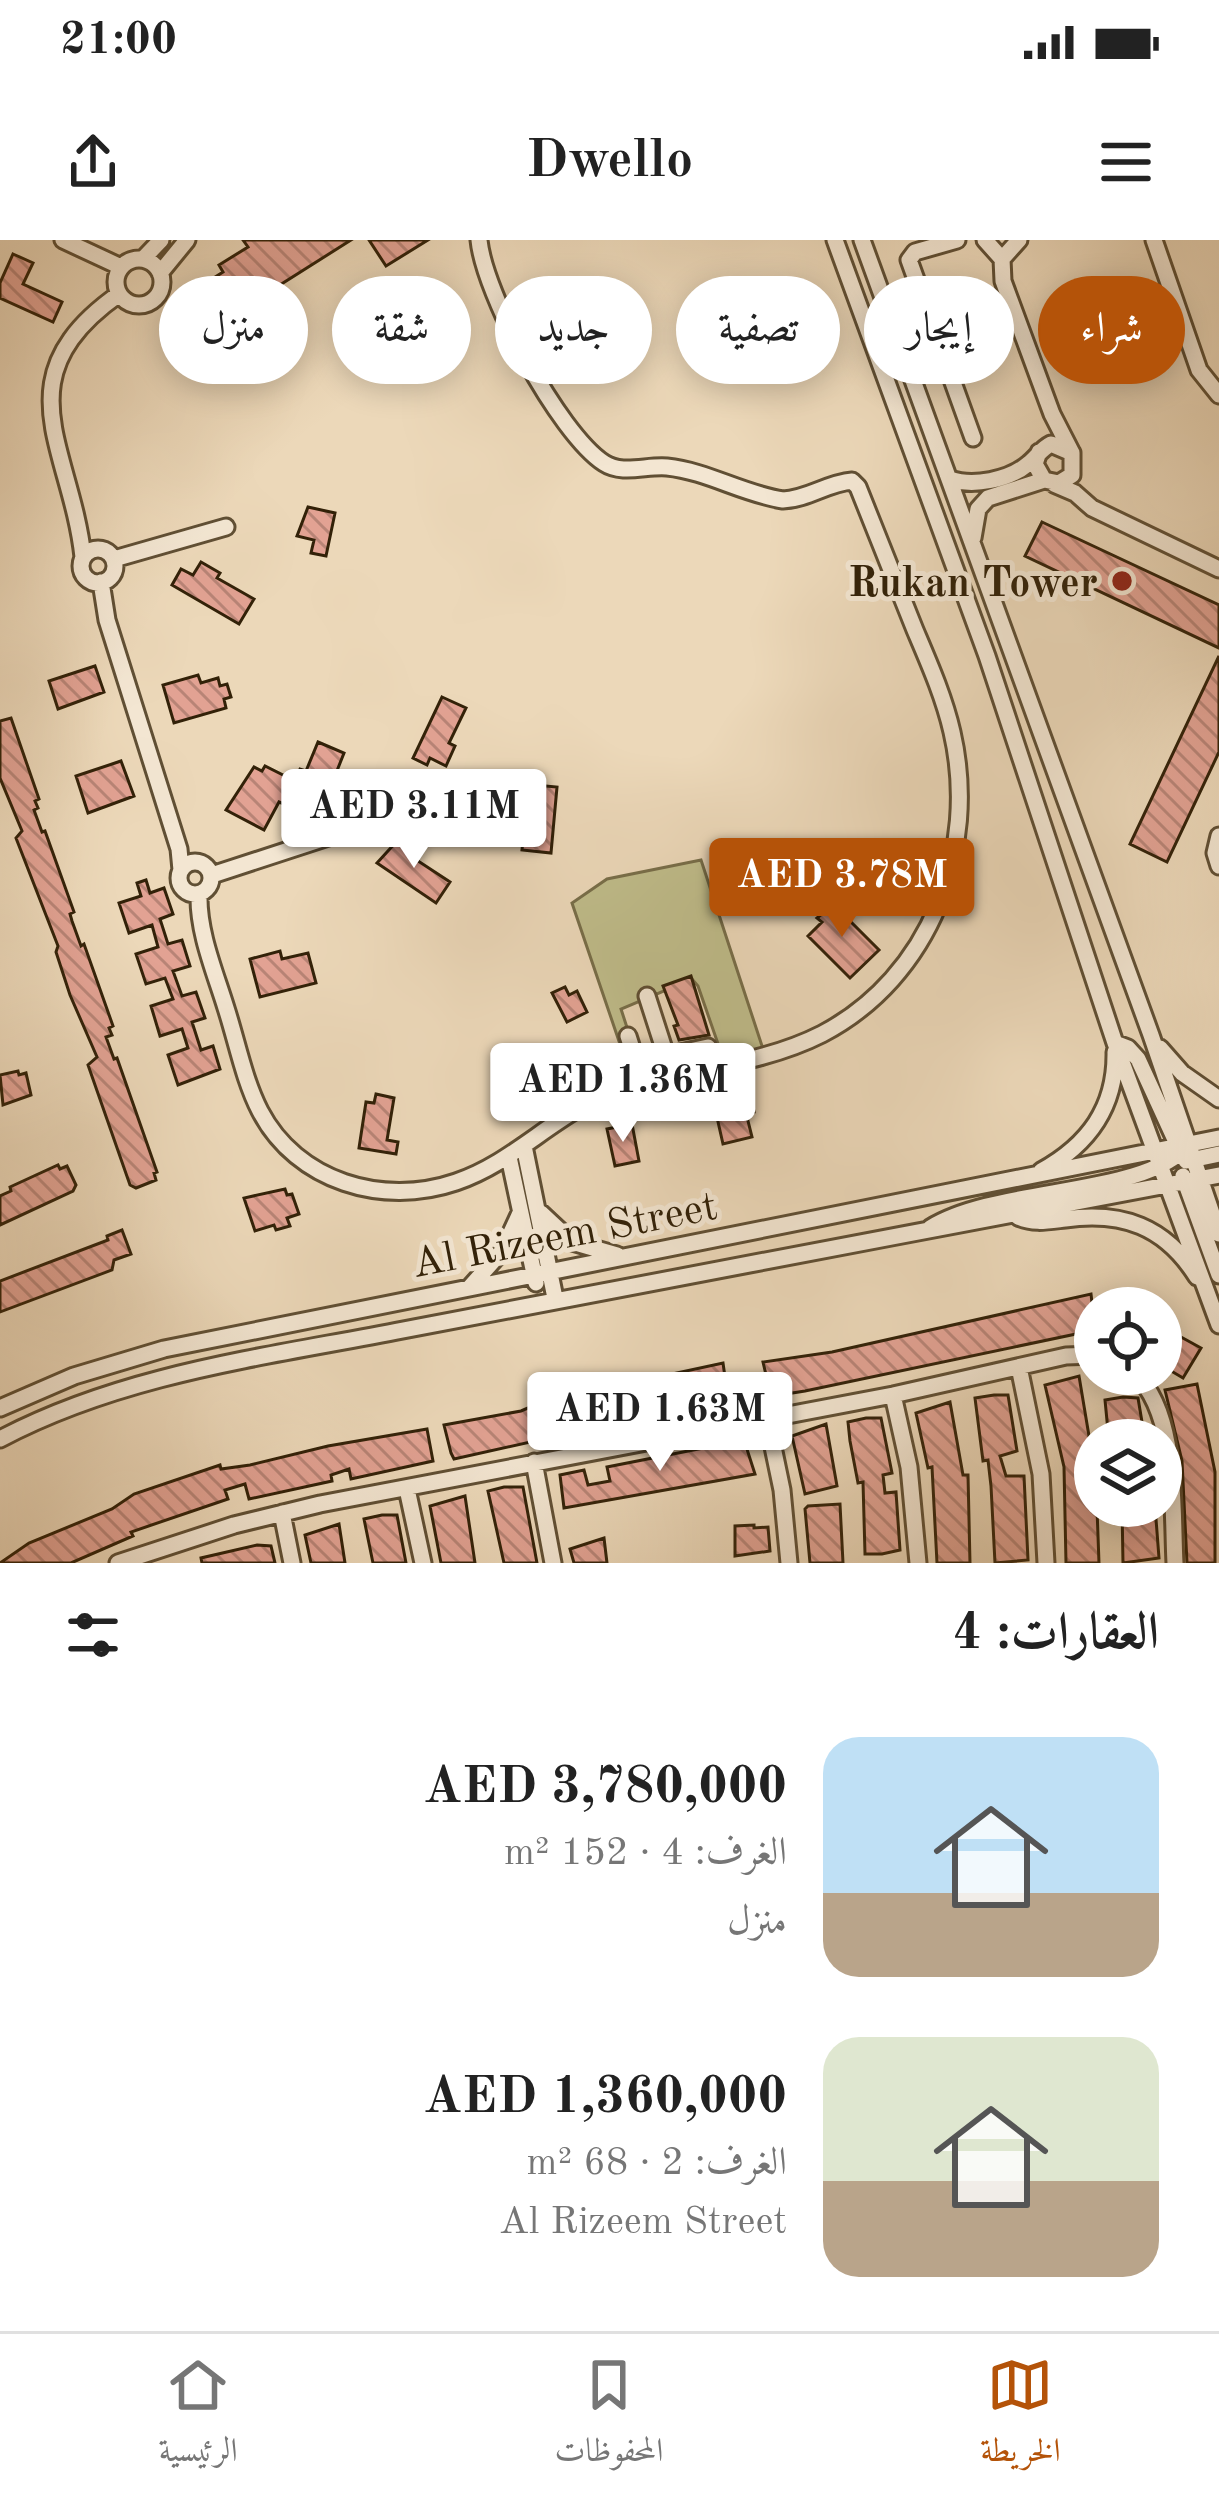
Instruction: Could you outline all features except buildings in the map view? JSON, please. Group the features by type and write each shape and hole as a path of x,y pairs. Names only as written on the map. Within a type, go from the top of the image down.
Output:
{"street":[{"path":"63,240 121,267"},
{"path":"161,240 143,259 121,267 116,278 119,293 132,304 149,302 160,290 160,273 187,240"},
{"path":"199,894 202,928 250,1086 271,1129 319,1172 349,1185 396,1191 458,1181 509,1157 574,1109 643,1083 782,1051 838,1025 884,988 920,943 942,897 957,837 960,793 951,726 855,483 844,481 783,500 685,470 619,469 603,463 547,397 486,275 479,240"},
{"path":"835,240 987,656 1115,1043 1112,1091 1093,1130 1069,1156 1029,1178"},
{"path":"862,240 1151,1035 1177,1157 1194,1180 1219,1275"},
{"path":"958,240 912,254 909,260 973,438"},
{"path":"985,240 1002,259 1003,281 1084,500"},
{"path":"1002,259 1019,240"},
{"path":"1154,240 1199,370 1219,395"},
{"path":"143,259 160,273"},
{"path":"100,583 84,575 90,553 77,528 53,432 51,388 58,360 72,334 119,293"},
{"path":"950,478 968,484 983,482 1022,468 1052,433 1052,414"},
{"path":"1041,449 1059,444 1073,460"},
{"path":"1041,449 1035,464 1047,481 1219,569"},
{"path":"973,541 978,509 988,498 1066,480 1073,460"},
{"path":"114,560 226,527"},
{"path":"90,553 105,550 114,560 113,574 100,583"},
{"path":"100,583 107,620 176,842 189,866 182,888 199,894"},
{"path":"212,875 420,807"},
{"path":"1219,836 1215,853 1219,866"},
{"path":"189,866 208,867 212,875 210,885 199,894"},
{"path":"647,996 673,1077"},
{"path":"1151,1035 1182,1073 1219,1100"},
{"path":"628,1036 643,1083"},
{"path":"1115,1043 1138,1059 1177,1157 1194,1180 1219,1234"},
{"path":"666,1056 708,1047 715,1068"},
{"name":"Al Rizeem Street","path":"0,1408 74,1376 140,1355 1029,1178 1177,1157 1219,1138"},
{"path":"524,1146 529,1209 548,1300"},
{"path":"922,1233 976,1207 1177,1157 1219,1154"},
{"path":"509,1157 529,1209 572,1242 626,1257"},
{"path":"1015,1216 1194,1180"},
{"path":"1194,1180 1211,1300 1219,1325"},
{"path":"468,1289 529,1209"},
{"path":"1015,1216 1031,1222 1111,1216 1144,1226 1176,1249 1211,1300"},
{"name":"Al Rizeem Street","path":"0,1439 76,1404 155,1379 548,1300 1015,1216"},
{"path":"118,1563 163,1555 282,1513 1074,1356"},
{"path":"1019,1367 1037,1447 1046,1563"},
{"path":"893,1394 912,1486 918,1563"},
{"path":"1153,1395 1163,1426 1175,1563"},
{"path":"767,1418 782,1490 789,1563"},
{"path":"534,1462 553,1563"},
{"path":"407,1489 423,1563"},
{"path":"282,1513 292,1563"}],"shaded area":[{"path":"701,860 765,1055 725,1064 692,979 621,1009 633,1046 622,1050 572,903 607,879"}],"place":[{"name":"Rukan Tower","path":"1122,581"}]}
